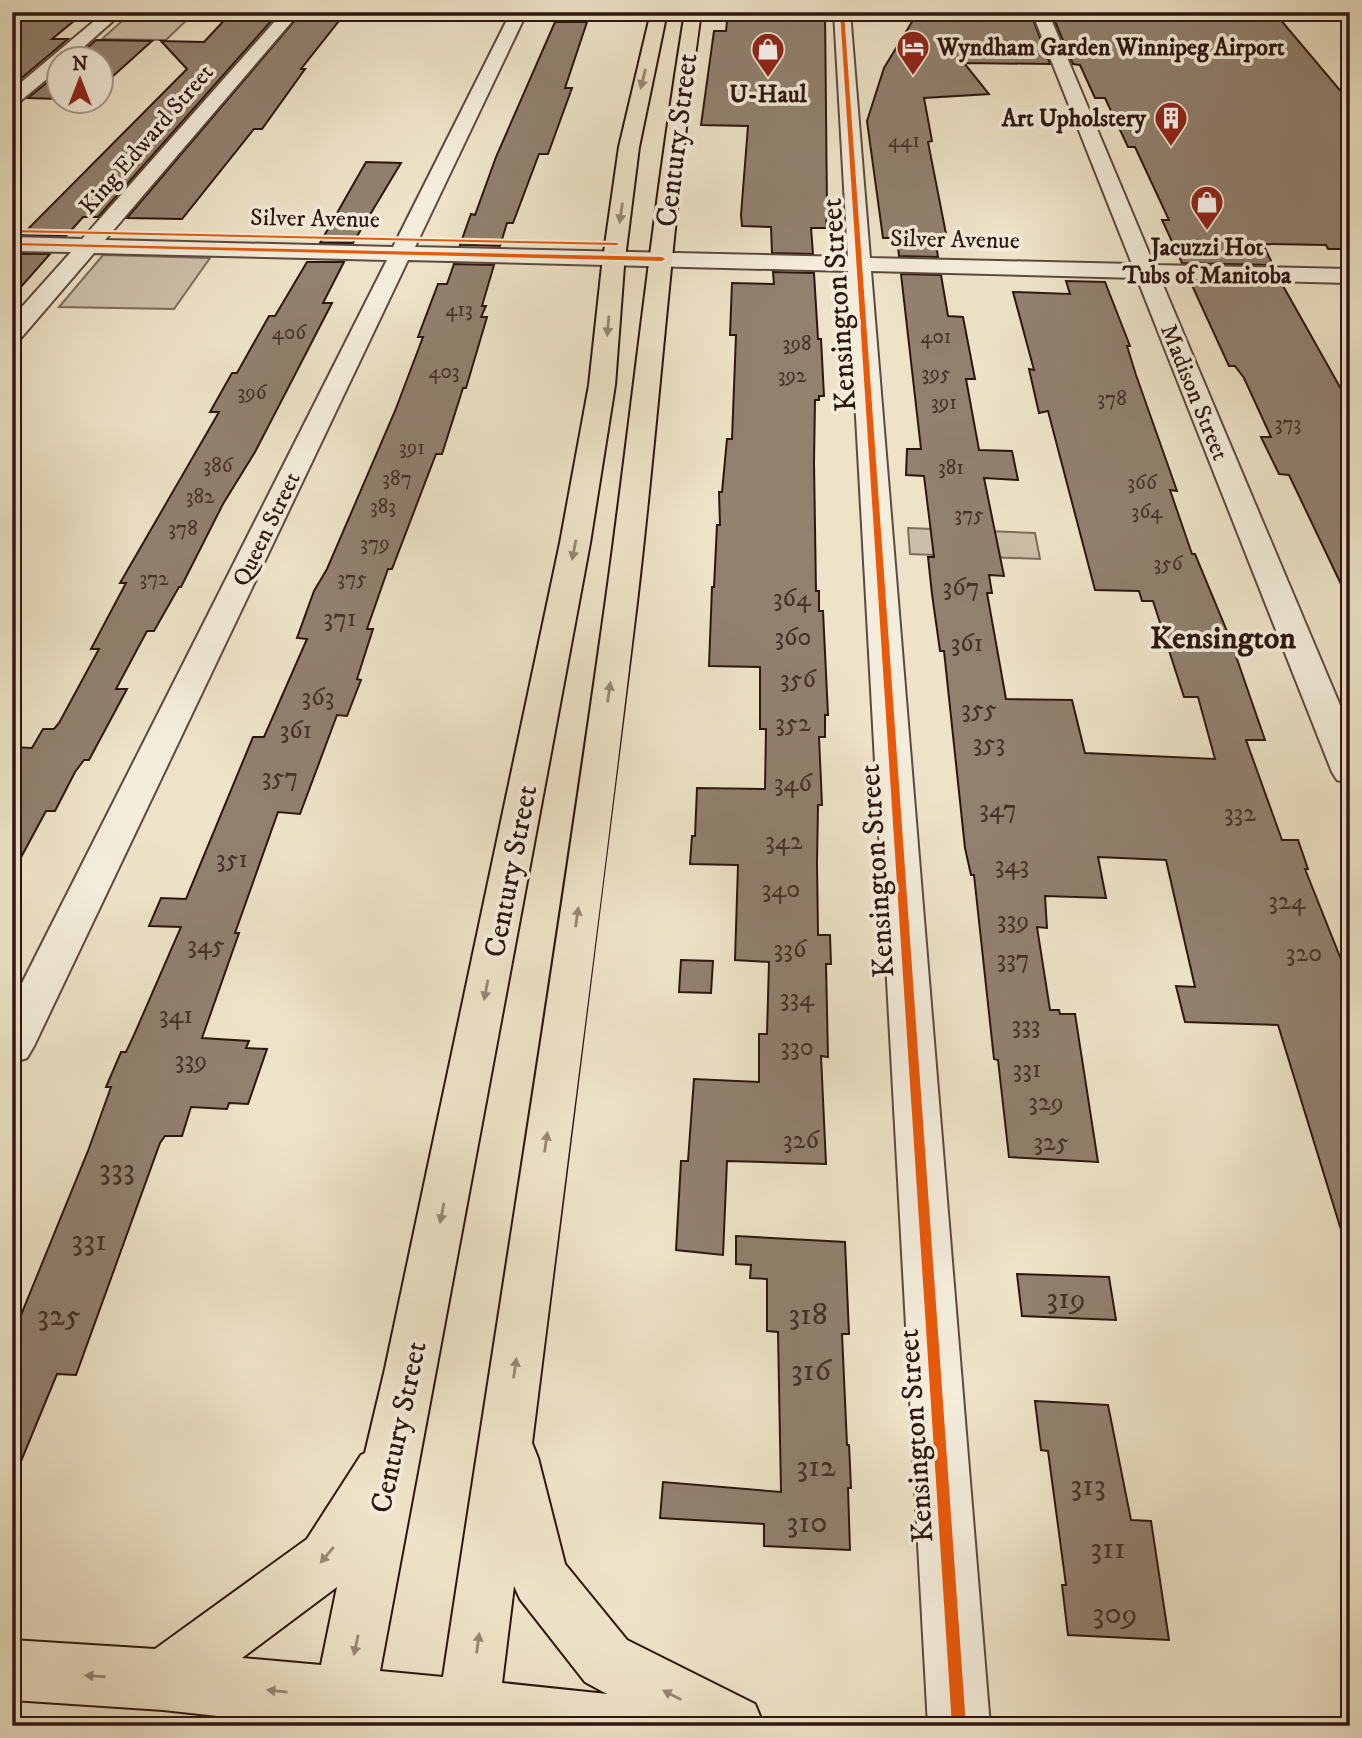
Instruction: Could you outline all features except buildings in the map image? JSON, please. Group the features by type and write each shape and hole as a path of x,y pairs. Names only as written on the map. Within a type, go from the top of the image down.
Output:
{"main road":[{"name":"Century Street","path":"342,1712 575,543 602,385 631,138 659,12"},
{"name":"Century Street","path":"467,1718 621,602 663,252 672,148 693,12"},
{"path":"505,1435 540,1579 593,1648 606,1661 733,1726"},
{"path":"163,1680 327,1559 391,1457"},
{"path":"12,1670 163,1680 342,1712 624,1726"}],"street":[{"path":"12,99 114,12"},
{"name":"King Edward Street","path":"12,333 292,12"},
{"name":"Queen Street","path":"12,1046 519,12"},
{"name":"Kensington Street","path":"842,12 959,1726"},
{"name":"Madison Street","path":"1040,12 1350,772"},
{"name":"Silver Avenue","path":"12,231 94,239 1142,264 1350,276"},
{"name":"Silver Avenue","path":"12,244 94,239"},
{"name":"Silver Avenue","path":"1142,264 1350,262"}],"shaded area":[{"path":"132,12 195,12 166,40 102,39"},
{"path":"103,255 210,258 174,309 59,307"},
{"path":"908,528 1035,533 1040,559 910,554"}],"cycle path":[{"path":"842,12 959,1726"},
{"path":"12,231 617,244"},
{"path":"12,244 662,259"}],"place":[{"name":"Wyndham Garden Winnipeg Airport","path":"913,77"},
{"name":"U-Haul","path":"768,79"},
{"name":"Art Upholstery","path":"1171,148"},
{"name":"Jacuzzi Hot Tubs of Manitoba","path":"1207,232"}],"district":[{"name":"Kensington","path":"1223,637"}]}
